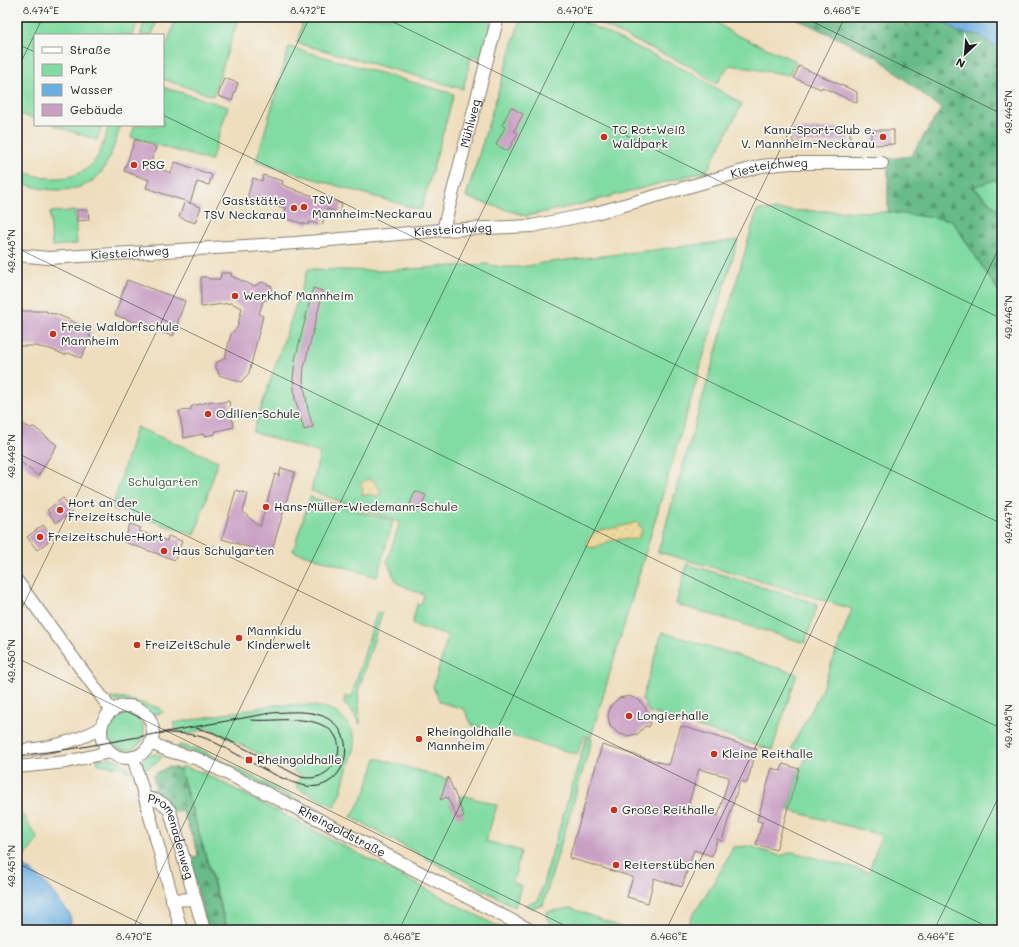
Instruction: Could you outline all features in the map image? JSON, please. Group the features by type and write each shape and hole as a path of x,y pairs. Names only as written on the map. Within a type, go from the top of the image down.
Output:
{"street":[{"name":"Mühlweg","path":"443,230 498,17"},
{"name":"Kiesteichweg","path":"17,255 48,258 296,243 443,230 532,226 562,221 761,166 790,163 882,163"},
{"path":"17,581 112,711"},
{"path":"124,707 130,707 142,712 152,726 150,743 144,752 133,757 121,757 110,752 102,738 101,728 105,718 112,711 124,707"},
{"path":"17,751 54,747 84,737 101,728"},
{"name":"Rheingoldstraße","path":"150,743 169,751 198,758 530,930"},
{"path":"17,767 66,762 110,752"},
{"name":"Promenadenweg","path":"133,757 145,798 160,801 170,811 204,930"},
{"path":"145,798 180,930"},
{"name":"Promenadenweg","path":"172,900 195,899"}],"green space":[{"path":"22,17 139,17 133,34 34,34 34,119 17,113 17,33"},
{"path":"146,17 158,17 152,34 140,34"},
{"path":"176,17 239,17 213,96 164,79 164,53"},
{"path":"304,17 492,17 481,62 472,54 463,89 297,43"},
{"name":"TC Rot-Weiß Waldpark","path":"521,17 574,17 689,72 742,104 707,171 582,204 526,216 466,197"},
{"path":"585,17 709,17 732,33 796,61 789,75 730,65 716,84 693,68"},
{"path":"793,17 937,17 958,32 979,35 1002,51 1002,182 994,180 973,187 1002,214 1002,297 952,220 888,212 888,159 911,156 941,109 877,57"},
{"path":"289,47 454,94 421,210 256,162"},
{"path":"164,87 228,107 211,161 131,137 135,126 164,126"},
{"path":"56,126 102,126 97,140"},
{"path":"109,126 121,126 107,163 97,177 87,184 76,188 52,190 39,188 17,181 17,168 36,176 46,178 68,177 77,174 94,162 103,144"},
{"path":"995,180 1002,182 1002,214 973,186"},
{"path":"757,210 888,212 952,220 1002,297 1002,930 684,930 726,862 733,847 749,846 780,856 793,852 869,872 881,835 788,810 799,769 804,763 807,753 791,748 820,694 852,609 751,578 658,552"},
{"path":"75,211 77,244 52,246 50,212"},
{"path":"738,240 591,737 584,736 577,754 472,725 464,709 440,702 433,687 448,636 414,625 413,621 417,604 421,605 424,595 397,583 387,561 400,522 311,491 320,453 253,432 308,269 381,271 486,264 500,267 521,267 542,263"},
{"name":"Schulgarten","path":"136,427 218,461 195,535 112,509"},
{"path":"310,497 393,521 377,577 293,551"},
{"path":"687,564 818,604 805,643 676,604"},
{"path":"377,612 382,613 358,692 360,724 352,711 344,704 345,696 351,698"},
{"path":"662,632 797,674 772,750 649,712 642,699"},
{"path":"117,697 160,708 164,712 152,714 138,705 120,702 110,698"},
{"path":"274,705 307,705 326,708 336,713 350,727 355,739 355,744 340,796 335,807 296,787 301,775 208,728 189,734 176,731 173,723"},
{"path":"126,714 136,717 141,722 144,732 141,742 136,747 126,750 116,747 111,742 108,732 111,722 116,717"},
{"path":"586,738 592,739 543,905 532,908 525,905 538,901"},
{"path":"180,745 201,750 326,814 320,814 199,754 176,748"},
{"path":"156,754 162,756 159,761 143,770 142,763 144,758 149,755"},
{"path":"111,758 127,766 131,772 120,767 98,764 97,759"},
{"path":"376,758 447,779 444,790 455,793 450,804 454,811 460,808 459,805 462,795 497,805 486,841 521,851 513,882 521,886 515,907 351,817 365,793"},
{"path":"181,766 204,773 505,930 228,930 180,769"},
{"path":"168,767 180,769 227,930 208,930 189,859 198,856 197,849 182,810 174,812 149,795 148,790 156,789 153,775"},
{"path":"17,806 38,839 20,863 17,861"},
{"path":"571,908 628,930 569,930 550,922 546,912"}],"sand":[{"path":"368,479 373,480 380,489 380,494 376,496 369,494 365,496 362,494 363,488 360,484"},
{"path":"638,522 642,531 637,539 615,540 594,548 587,546 586,543 593,534 600,530 621,527"}],"water":[{"path":"937,17 1002,17 1002,51 979,35 958,32"},
{"path":"17,861 44,882 70,914 71,923 67,928 17,930"}],"building":[{"path":"799,66 857,92 857,103 822,87 821,89 794,78"},
{"path":"224,78 238,83 232,101 218,96"},
{"path":"511,107 523,114 514,131 518,133 508,151 496,145 505,127 502,125"},
{"path":"850,128 850,142 793,143 793,129"},
{"name":"Kanu-Sport-Club e. V. Mannheim-Neckarau","path":"871,130 894,130 894,144 871,145"},
{"path":"135,139 156,147 150,165 171,173 175,162 212,175 209,185 197,182 190,203 187,202 201,207 195,223 179,217 185,201 146,188 149,180 124,171"},
{"path":"263,175 283,181 282,185 297,191 342,204 339,213 327,209 322,225 309,222 308,225 284,218 286,208 247,198 253,178 262,181"},
{"path":"77,210 88,210 89,220 77,221"},
{"path":"221,273 232,273 231,276 254,286 262,282 272,286 269,299 263,301 259,314 263,316 249,373 241,382 219,375 218,370 216,369 216,363 225,358 231,334 237,328 242,308 231,303 201,307 201,277 220,279"},
{"path":"127,280 185,301 173,336 115,315"},
{"path":"313,288 323,291 304,367 303,380 308,410 313,427 304,430 295,399 293,378 295,360"},
{"name":"Freie Waldorfschule Mannheim","path":"17,311 47,311 47,313 56,314 92,330 89,336 91,337 81,358 68,353 65,355 50,349 35,346 17,346"},
{"name":"Odilien-Schule","path":"213,401 217,403 229,401 234,427 216,431 215,434 205,436 203,434 184,438 179,411 190,410 192,406"},
{"path":"17,420 30,428 34,427 57,445 38,476 17,459"},
{"path":"281,468 295,472 271,554 222,539 236,490 248,494 243,512 260,527 275,474 279,476"},
{"path":"415,491 426,495 420,511 409,507"},
{"name":"Hort an der Freizeitschule","path":"63,498 73,511 56,523 47,510"},
{"name":"Haus Schulgarten","path":"130,524 141,528 139,531 167,541 168,536 182,541 175,560 124,542"},
{"name":"Freizeitschule-Hort","path":"43,525 53,538 37,550 27,537"},
{"name":"Longierhalle","path":"629,696 639,700 645,707 648,715 652,717 649,727 645,726 638,734 627,736 618,733 610,726 608,715 611,705 619,698"},
{"path":"681,726 757,749 747,783 740,781 722,841 717,839 712,856 694,850 682,887 654,878 648,903 627,897 633,877 569,858 602,745 669,765","holes":["699,769 729,777 718,816 688,806"]},
{"path":"783,764 799,769 776,850 756,844 762,822 757,821 772,768 781,771"},
{"path":"448,777 464,816 458,819 447,797 440,800"}],"tram line":[{"path":"17,756 77,748 271,713 293,712 317,714 330,720 338,727 343,737 346,747 345,757 342,767 336,776 328,782 318,786 306,786 277,776 202,737 187,734 176,733 171,733 166,733 160,733"},
{"path":"196,728 214,733 301,777 313,778 323,775 331,768 336,760 339,751 338,741 333,733 324,726 298,720 251,720"}],"place":[{"name":"TC Rot-Weiß Waldpark","path":"604,137"},
{"name":"Kanu-Sport-Club e. V. Mannheim-Neckarau","path":"883,137"},
{"name":"PSG","path":"134,165"},
{"name":"TSV Mannheim-Neckarau","path":"304,207"},
{"name":"Gaststätte TSV Neckarau","path":"294,208"},
{"name":"Werkhof Mannheim","path":"235,296"},
{"name":"Freie Waldorfschule Mannheim","path":"53,334"},
{"name":"Odilien-Schule","path":"208,414"},
{"name":"Hans-Müller-Wiedemann-Schule","path":"266,507"},
{"name":"Hort an der Freizeitschule","path":"60,510"},
{"name":"Freizeitschule-Hort","path":"40,537"},
{"name":"Haus Schulgarten","path":"164,551"},
{"name":"Mannkidu Kinderwelt","path":"239,638"},
{"name":"FreiZeitSchule","path":"137,645"},
{"name":"Longierhalle","path":"629,716"},
{"name":"Rheingoldhalle Mannheim","path":"419,739"},
{"name":"Kleine Reithalle","path":"714,754"},
{"name":"Rheingoldhalle","path":"249,760"},
{"name":"Große Reithalle","path":"614,810"},
{"name":"Reiterstübchen","path":"616,865"}]}
